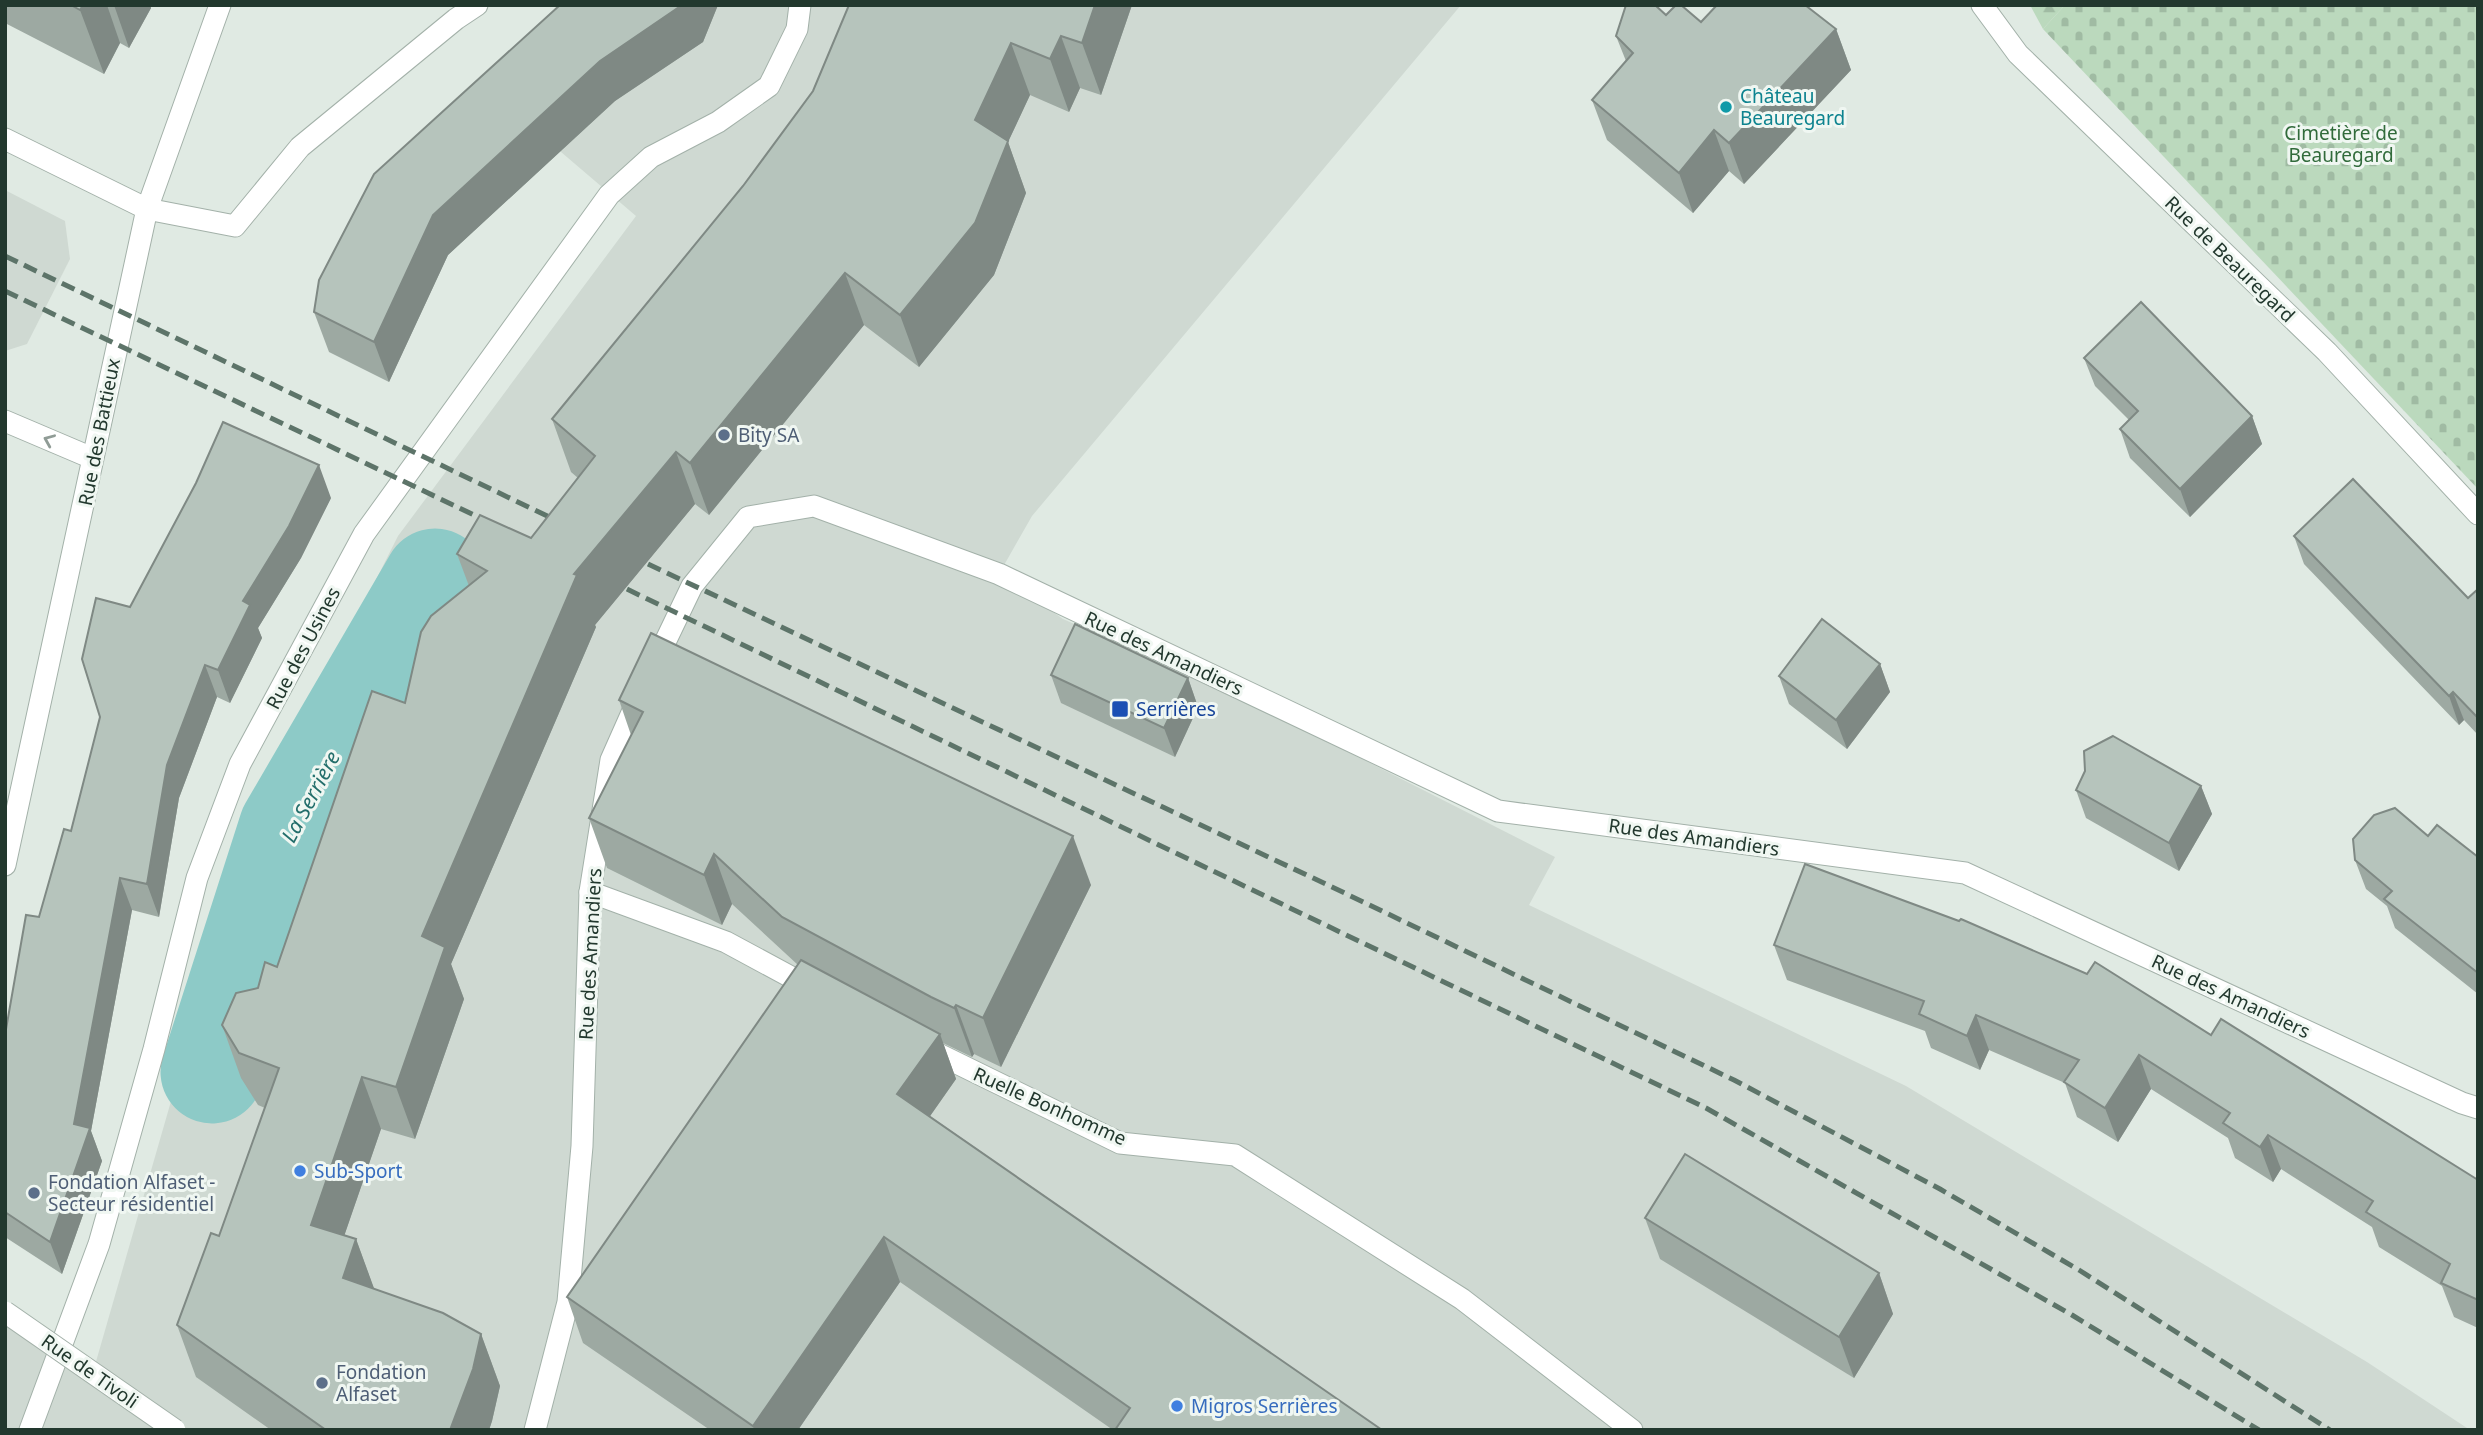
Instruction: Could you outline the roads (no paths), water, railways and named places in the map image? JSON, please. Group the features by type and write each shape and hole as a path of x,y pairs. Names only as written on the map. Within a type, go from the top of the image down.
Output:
{"street":[{"name":"Rue des Battieux","path":"5,865 147,209 220,5"},
{"path":"5,139 147,209 235,226 300,147 456,19 477,5"},
{"name":"Rue des Usines","path":"30,1430 99,1244 154,1049 197,878 240,764 365,534 609,195 651,157 718,122 769,86 797,29 800,5"},
{"name":"Rue de Beauregard","path":"1982,5 2018,54 2327,352 2478,514"},
{"path":"5,421 92,458"},
{"name":"Rue des Amandiers","path":"535,1430 568,1302 582,1146 590,892 611,760 692,586 748,517 814,506 999,574 1498,811 1965,873 2462,1103 2478,1108"},
{"path":"590,892 726,942 834,1000"},
{"name":"Ruelle Bonhomme","path":"907,1038 1120,1143 1235,1155 1462,1299 1632,1430"},
{"name":"Rue de Tivoli","path":"5,1312 175,1430"}],"waterway":[{"name":"La Serrière","path":"212,1072 290,829 435,580"}],"railway":[{"path":"5,256 566,525"},
{"path":"5,291 495,525"},
{"path":"629,555 1734,1080 1940,1189 2079,1270 2330,1430"},
{"path":"608,580 1706,1108 2072,1315 2259,1430"}],"place":[{"name":"Château Beauregard","path":"1726,107"},
{"name":"Bity SA","path":"724,435"},
{"name":"Serrières","path":"1120,709"},
{"name":"Sub-Sport","path":"300,1171"},
{"name":"Fondation Alfaset - Secteur résidentiel","path":"34,1193"},
{"name":"Fondation Alfaset","path":"322,1383"},
{"name":"Migros Serrières","path":"1177,1406"}],"park label":[{"name":"Cimetière de Beauregard","path":"2341,144"}]}
